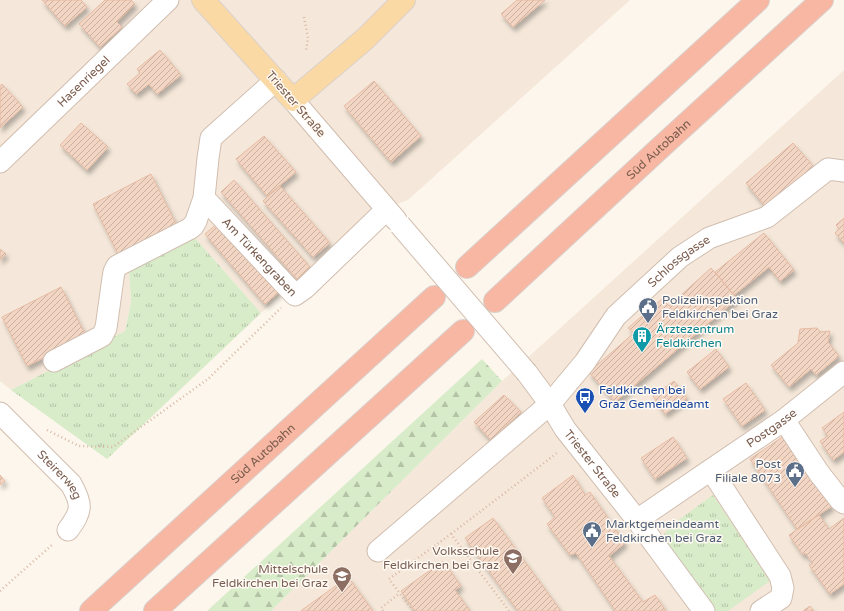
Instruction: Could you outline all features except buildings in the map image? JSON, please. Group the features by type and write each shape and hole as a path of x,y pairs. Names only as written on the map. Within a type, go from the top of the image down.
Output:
{"highway":[{"path":"467,267 758,0"},
{"name":"Süd Autobahn","path":"495,301 822,0"},
{"name":"Süd Autobahn","path":"92,611 434,297"},
{"path":"155,611 463,331"}],"main road":[{"name":"Triester Straße","path":"203,0 293,100"},
{"path":"293,100 365,39 404,0"}],"street":[{"name":"Hasenriegel","path":"0,162 168,0"},
{"path":"54,361 102,336 106,328 114,272 117,266 193,226 204,198 211,138 276,80"},
{"name":"Triester Straße","path":"293,100 527,373 550,404 565,429 638,520 704,611"},
{"name":"Schlossgasse","path":"378,551 550,404 585,362 616,316 680,257 709,238 767,217 828,169 844,171"},
{"name":"Am Türkengraben","path":"204,198 295,295 305,288 386,210"},
{"name":"Postgasse","path":"638,520 784,420 844,372"},
{"name":"Steirerweg","path":"0,413 71,484 77,494 80,504 79,512 75,521 68,530"},
{"path":"784,420 823,478 844,503"},
{"path":"711,470 780,576 783,588 781,598 761,611"}],"path":[{"path":"304,18 308,38 306,51"},
{"path":"46,429 79,446 113,447 208,379 295,295"},
{"path":"413,611 389,579 451,534 574,440"},
{"path":"0,591 68,530"},
{"path":"451,534 509,611"},
{"path":"382,610 400,593"}],"shaded area":[{"path":"0,0 630,0 408,200 369,215 261,313 195,238 129,270 131,302 125,331 11,390 0,381"},
{"path":"844,70 844,611 271,611 502,381"}],"green space":[{"path":"195,238 261,313 107,459 11,390 125,331 131,302 129,270"},
{"path":"482,359 502,381 271,611 207,611"},
{"path":"713,495 770,581 728,611 714,611 663,536 669,527"}],"place":[{"name":"Polizeiinspektion Feldkirchen bei Graz","path":"648,324"},
{"name":"Ärztezentrum Feldkirchen","path":"642,353"},
{"name":"Feldkirchen bei Graz Gemeindeamt","path":"585,414"},
{"name":"Post Filiale 8073","path":"795,488"},
{"name":"Marktgemeindeamt Feldkirchen bei Graz","path":"592,548"},
{"name":"Volksschule Feldkirchen bei Graz","path":"513,575"},
{"name":"Mittelschule Feldkirchen bei Graz","path":"342,593"}]}
